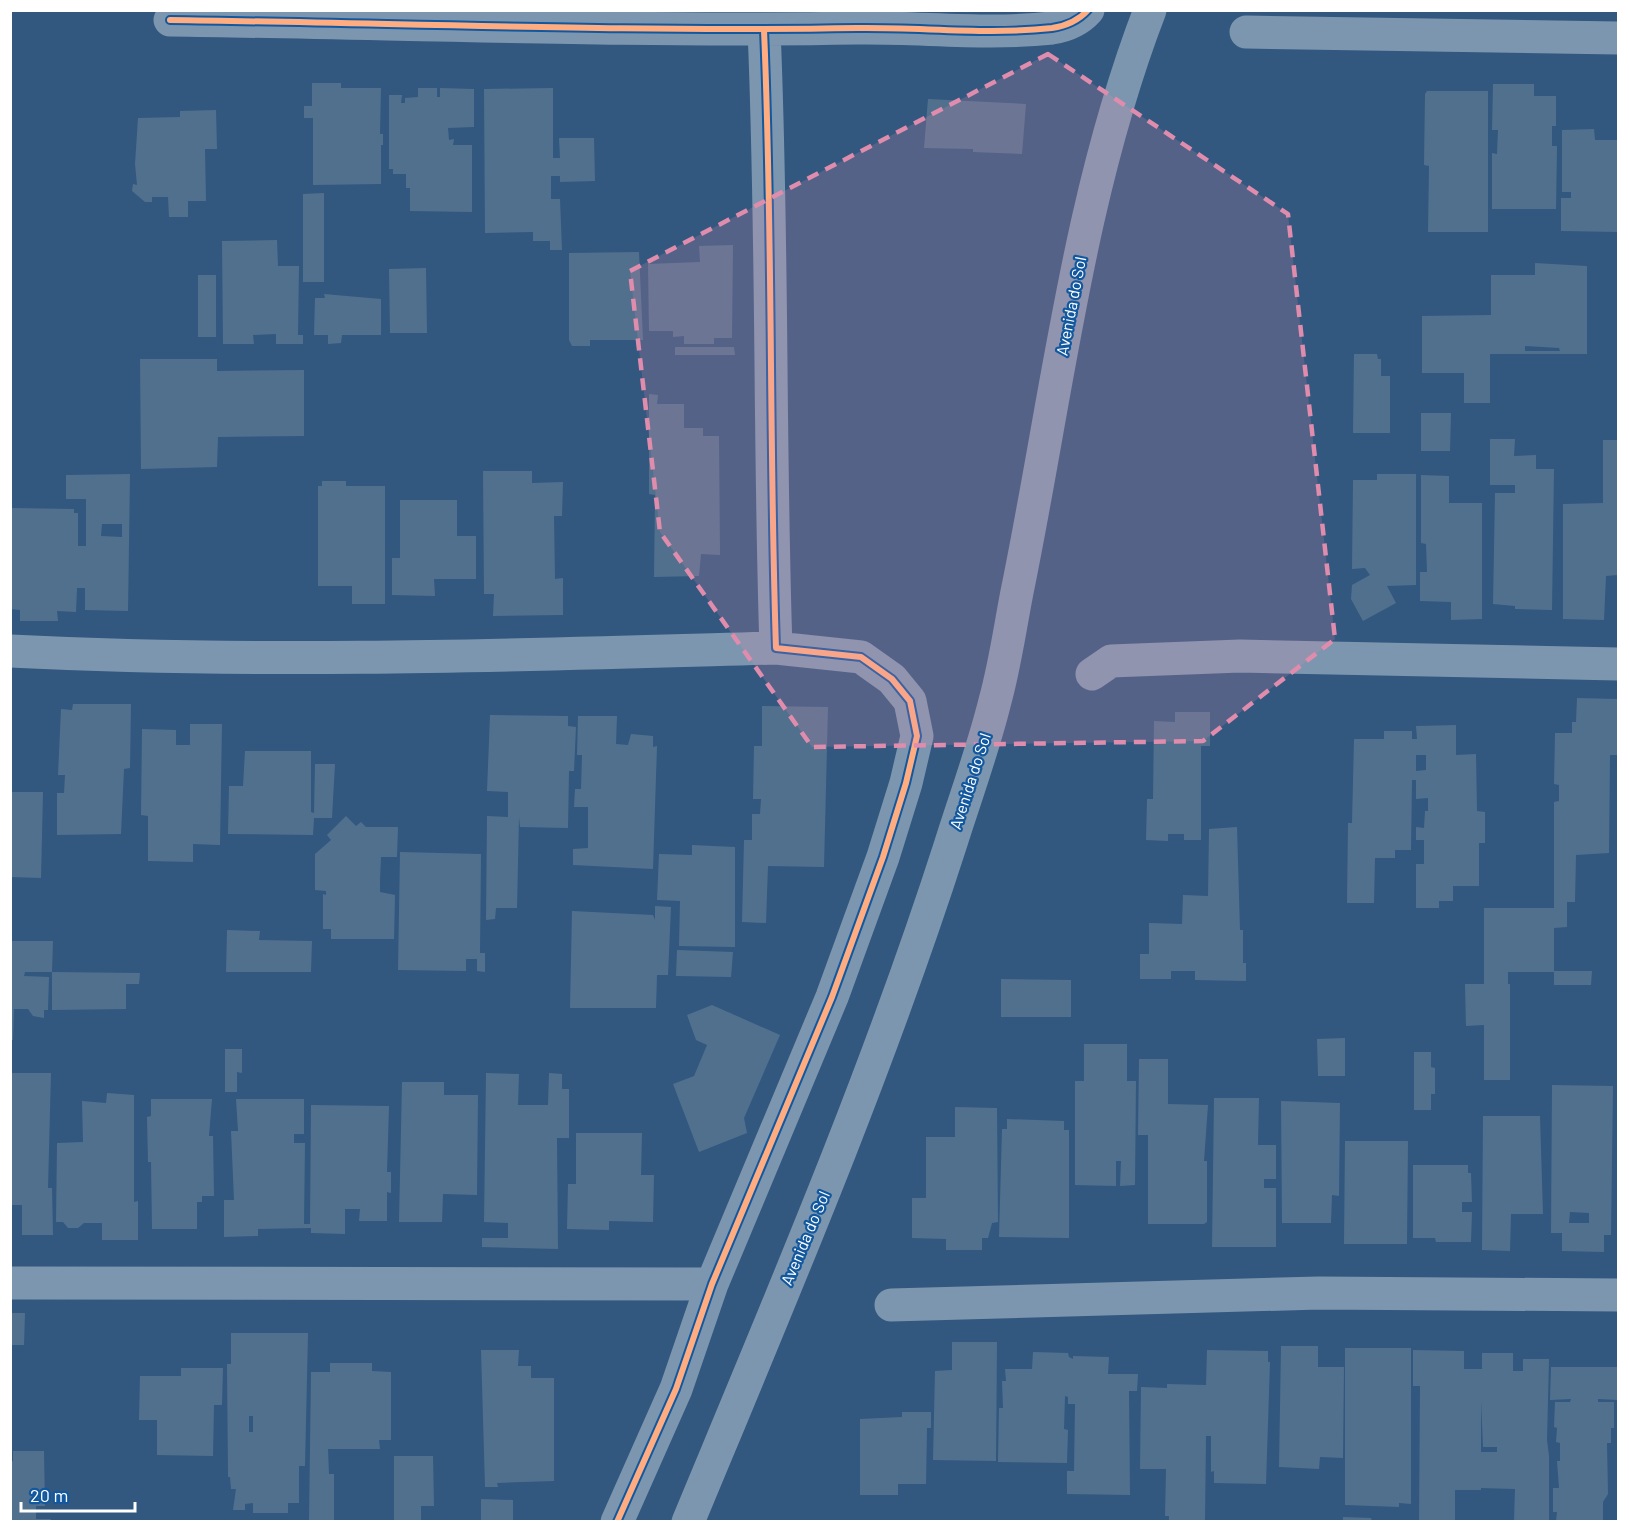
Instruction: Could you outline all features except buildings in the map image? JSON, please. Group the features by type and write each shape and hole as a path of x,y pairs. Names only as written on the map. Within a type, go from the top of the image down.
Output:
{"street":[{"path":"170,20 764,30 1053,28 1070,24 1088,10"},
{"name":"Avenida do Sol","path":"688,1521 853,1123 912,963 995,701 1039,486 1074,280 1099,169 1120,93 1150,10"},
{"path":"764,30 769,156 772,543 776,648"},
{"path":"1246,32 1618,38"},
{"path":"10,651 99,656 370,659 776,648 861,657 892,679 910,701 917,736 906,783 883,858 832,997 712,1284 676,1389 617,1521"},
{"path":"1092,674 1111,661 1240,656 1618,664"},
{"path":"10,1284 712,1284"},
{"path":"891,1305 1318,1293 1618,1295"}],"highlighted area":[{"path":"1048,54 1288,214 1335,639 1203,741 812,747 660,532 630,271"}],"cycle path":[{"path":"170,20 599,28 881,28 1003,31 1062,26 1076,20 1088,10"},
{"path":"617,1522 676,1389 712,1284 832,997 883,857 906,783 917,736 910,701 892,679 861,657 776,648 769,184 764,30"}]}
